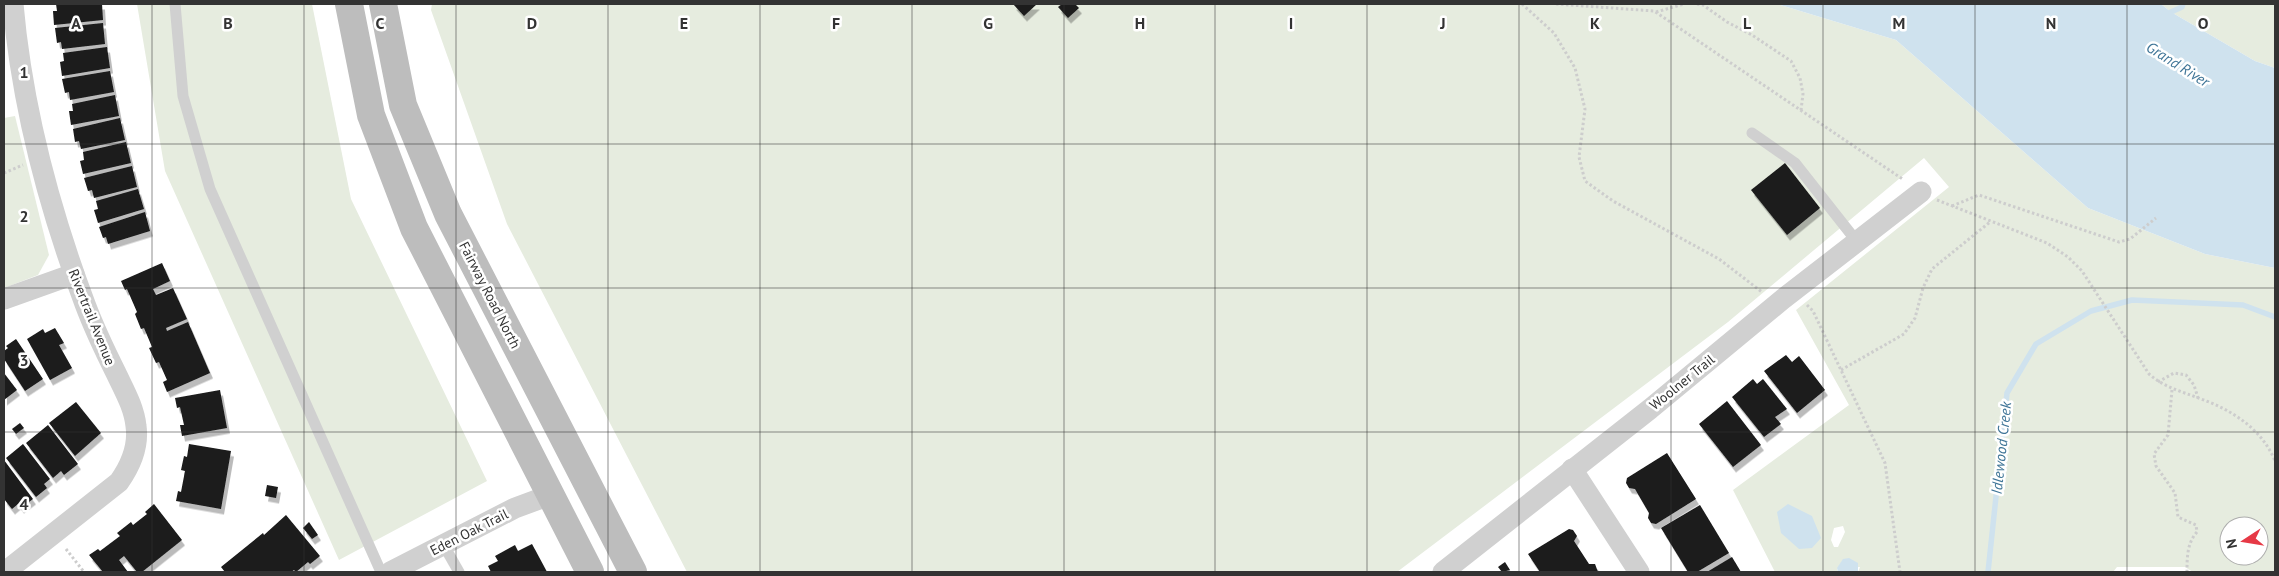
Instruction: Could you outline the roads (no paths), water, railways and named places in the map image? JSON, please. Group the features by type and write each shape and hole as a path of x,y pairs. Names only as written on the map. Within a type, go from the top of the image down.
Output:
{"main road":[{"path":"349,4 370,115 414,228 590,572"},
{"name":"Fairway Road North","path":"383,4 403,106 448,214 633,572"}],"street":[{"name":"Rivertrail Avenue","path":"5,572 119,482 132,462 137,438 134,414 105,352 74,274 49,196 25,91 13,4"},
{"name":"Woolner Trail","path":"1443,572 1572,470 1783,298 1858,243 1922,192"},
{"path":"4,299 74,274"},
{"path":"1572,470 1639,572"},
{"name":"Eden Oak Trail","path":"390,572 515,508 550,495"}],"lane":[{"path":"175,4 183,96 210,189 381,572"},
{"path":"1752,133 1795,163 1858,243"},
{"path":"443,544 458,572"}],"water":[{"name":"Grand River","path":"1777,4 2161,4 2171,12 2255,61 2275,68 2275,268 2205,254 2088,208 1896,40"},
{"path":"1788,504 1812,516 1821,538 1812,548 1799,549 1781,533 1777,512"},
{"path":"1849,558 1858,563 1858,572 1838,572 1837,568 1843,559"}],"waterway":[{"path":"2171,12 2182,7 2183,4"},
{"name":"Idlewood Creek","path":"1988,572 2007,393 2036,344 2091,311 2132,300 2243,305 2275,317"}]}
